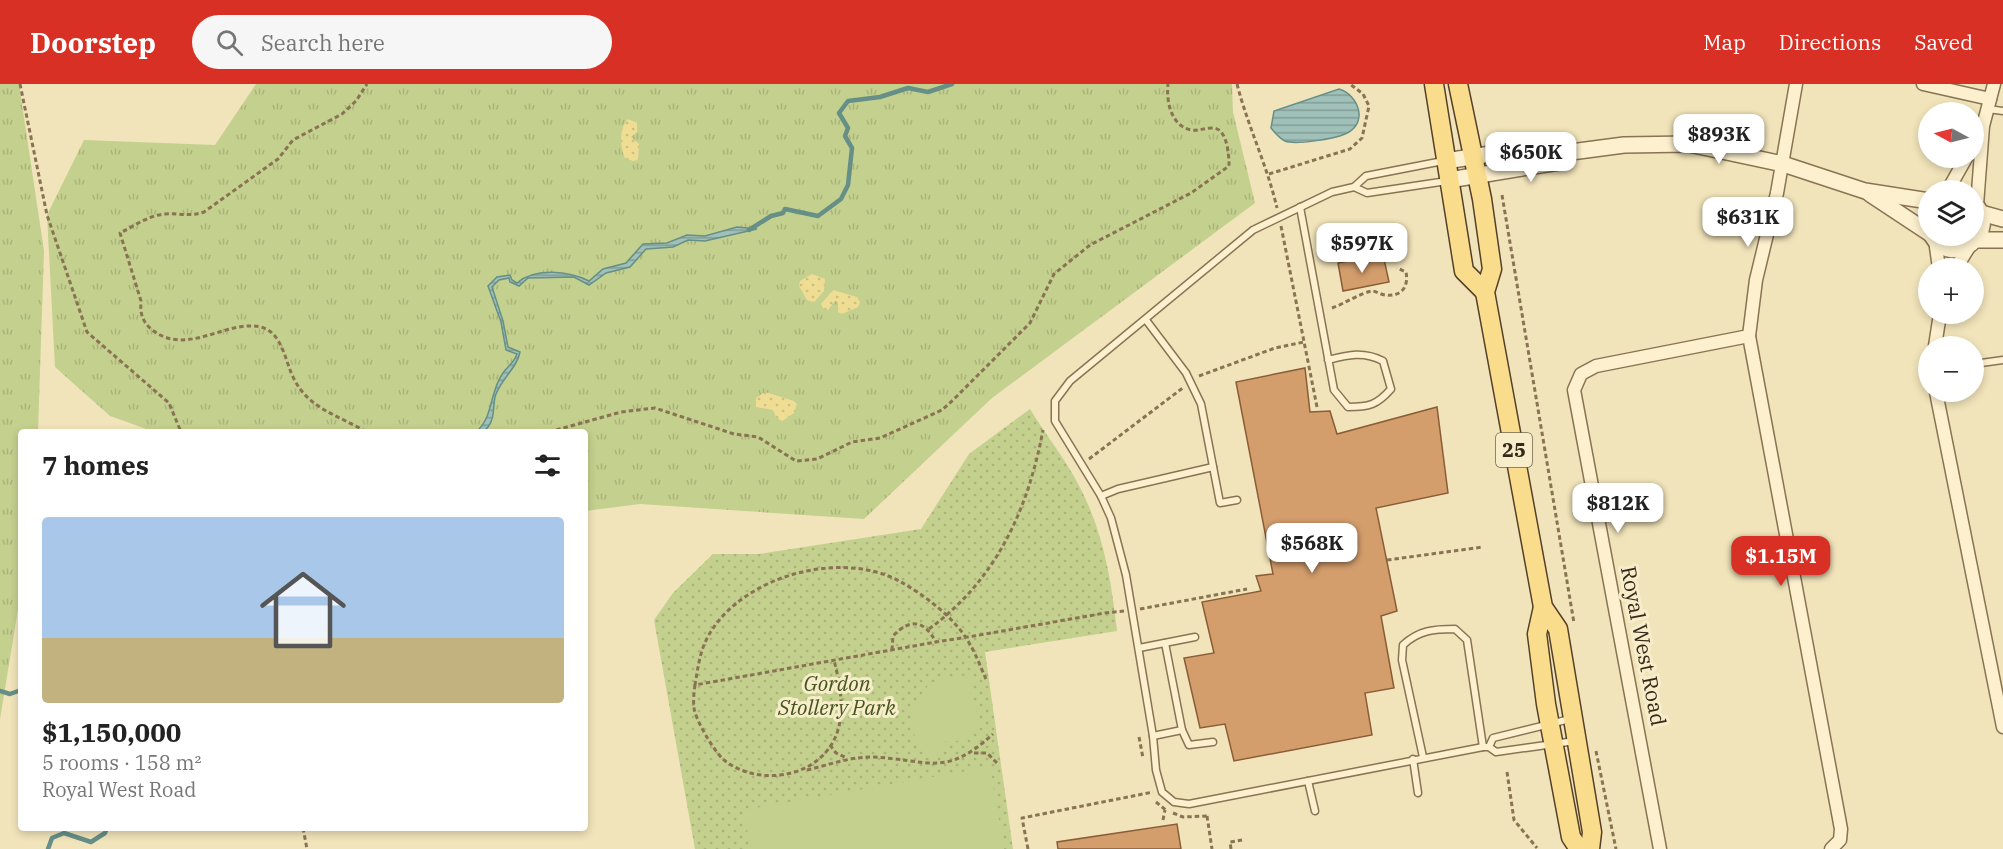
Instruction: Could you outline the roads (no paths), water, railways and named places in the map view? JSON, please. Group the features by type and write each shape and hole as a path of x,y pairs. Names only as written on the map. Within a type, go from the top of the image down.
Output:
{"main road":[{"path":"1434,84 1464,271 1485,292"},
{"name":"25","path":"1458,84 1492,269 1485,292 1544,608 1557,629 1592,832 1590,849"},
{"name":"25","path":"1544,608 1537,634 1550,723 1571,837 1579,849"}],"street":[{"path":"1796,84 1783,164 1756,280 1749,336 1841,829 1840,840 1832,849"},
{"path":"1923,84 1989,104"},
{"path":"1984,122 1994,84"},
{"path":"1446,161 1554,144 1571,152"},
{"path":"1449,180 1558,162 1571,152 1624,145 1689,144 1783,164 1865,191 1918,199"},
{"path":"1865,191 1918,226"},
{"path":"1984,210 2003,219"},
{"path":"1984,242 2003,240"},
{"path":"1944,246 1947,249 1962,249 1968,246"},
{"name":"Royal West Road","path":"1660,849 1574,390 1576,380 1581,374 1596,366 1749,336"},
{"path":"1938,402 2003,727"}],"lane":[{"path":"1989,104 2003,111"},
{"path":"1446,161 1366,176 1354,187 1332,192 1253,230 1070,381 1055,401 1055,421 1101,496 1114,529 1132,611 1153,736 1156,770 1162,792 1174,802 1189,804 1422,757 1486,747 1496,752 1576,741"},
{"path":"1354,187 1367,193 1449,180"},
{"path":"1300,207 1328,360 1334,390 1348,407 1368,407 1380,402 1390,389 1383,361 1370,355 1353,354 1328,360"},
{"path":"1146,320 1186,373 1201,404 1220,503 1237,500"},
{"path":"1984,363 2003,360"},
{"path":"1101,496 1118,489 1213,467"},
{"path":"1422,757 1402,660 1403,645 1416,633 1437,629 1455,628 1467,640 1486,747"},
{"path":"1138,648 1195,637"},
{"path":"1165,643 1182,730 1189,745 1213,741"},
{"path":"1486,747 1493,738 1572,719"},
{"path":"1153,736 1182,730"},
{"path":"1413,759 1418,793"},
{"path":"1308,781 1315,811"}],"water":[{"path":"1339,89 1352,97 1359,117 1357,124 1345,134 1315,141 1290,142 1285,141 1271,128 1274,111"},
{"path":"737,227 757,229 705,241 688,240 673,247 646,249 630,267 606,273 589,285 574,277 528,278 519,286 510,282 509,278 499,280 492,287 503,321 508,347 520,352 516,363 496,394 490,423 486,429 479,429 489,412 499,380 517,354 506,350 501,322 488,286 497,277 510,275 517,283 533,275 552,272 572,275 589,281 603,269 626,263 643,244 667,243 687,235 705,236"}],"waterway":[{"path":"749,230 771,216 783,213 785,209 818,216 841,199 848,185 852,148 845,136 848,128 839,113 848,101 880,97 908,88 928,92 952,84"},
{"path":"0,691 10,694 18,691"},
{"path":"48,849 52,838 64,833 91,842 106,831"}],"park label":[{"name":"Gordon Stollery Park","path":"837,696"}]}
